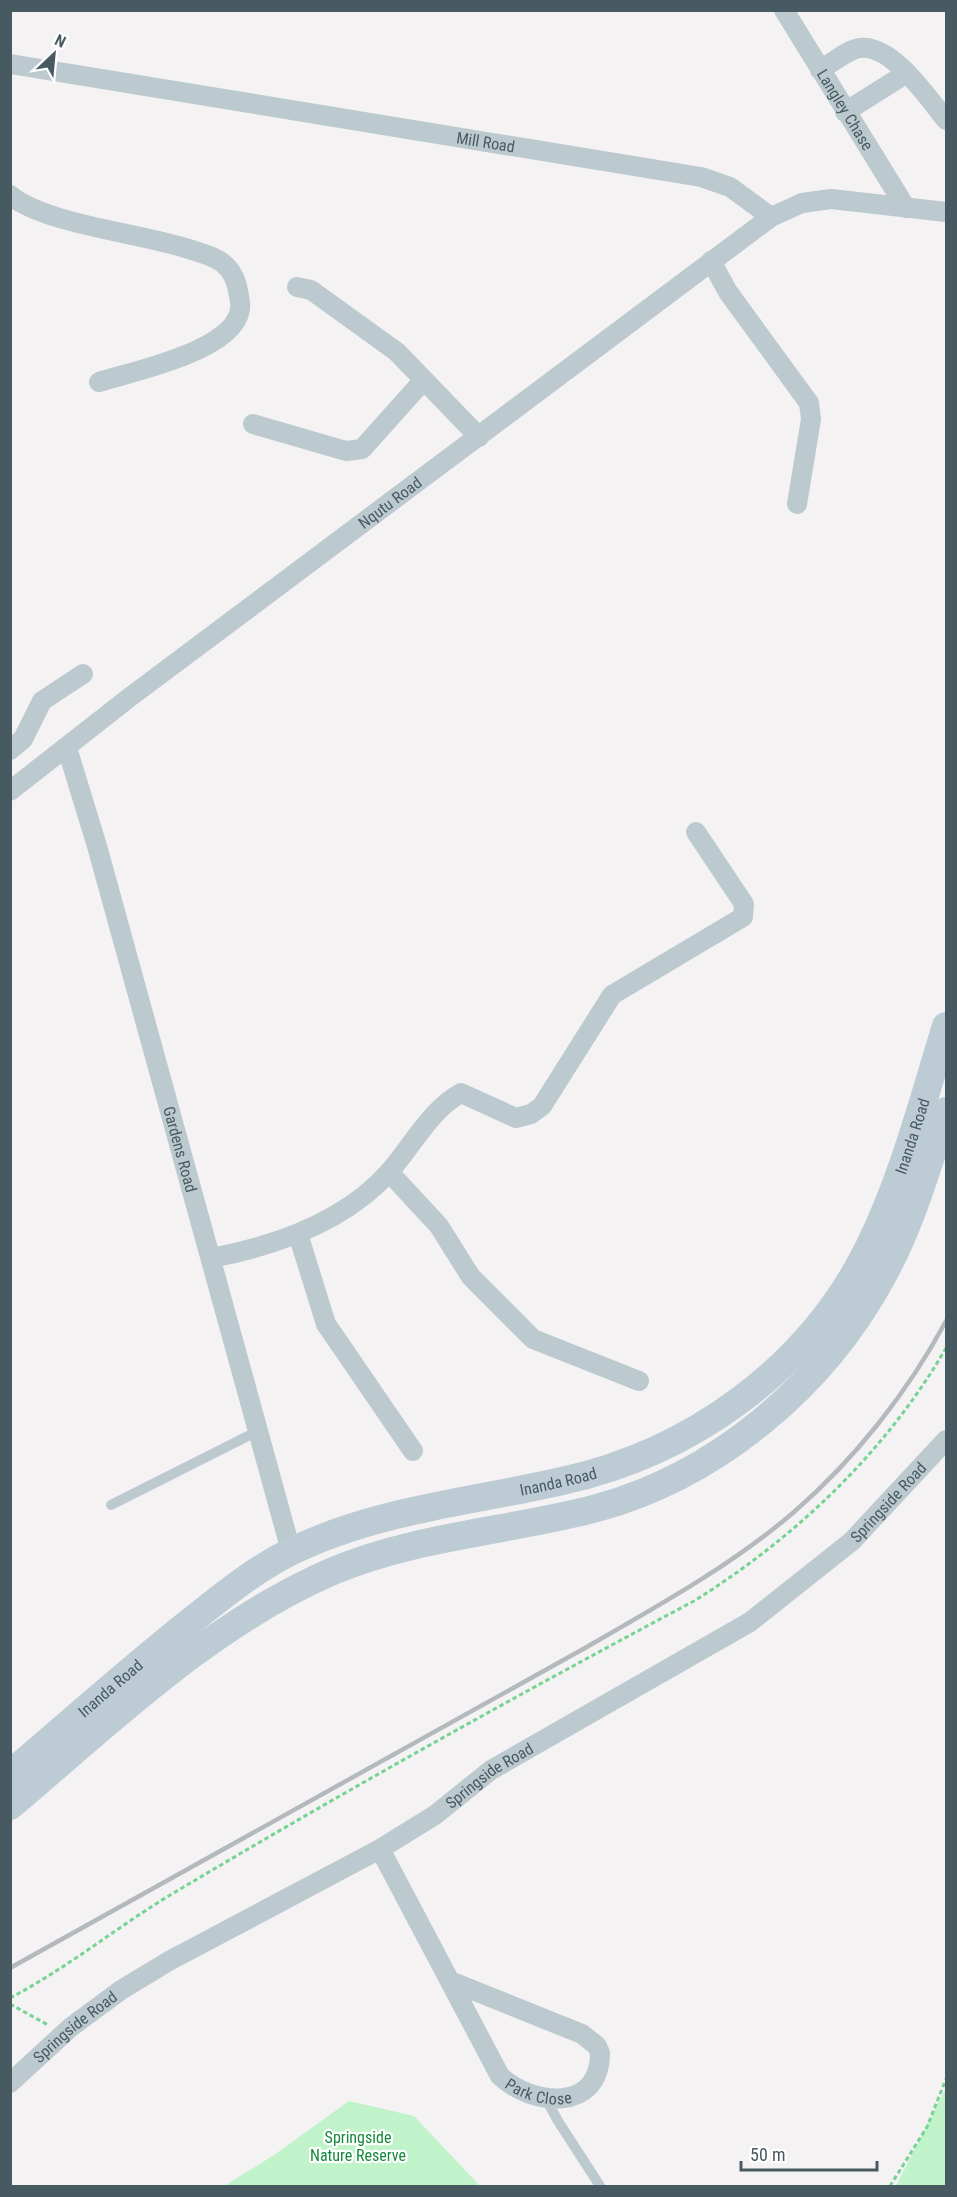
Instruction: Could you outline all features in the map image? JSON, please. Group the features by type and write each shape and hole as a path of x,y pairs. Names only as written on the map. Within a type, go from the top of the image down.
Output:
{"main road":[{"name":"Inanda Road","path":"10,1774 118,1680 245,1578 291,1551 351,1528 409,1511 520,1490 612,1468 678,1440 746,1396 795,1351 815,1328 853,1276 867,1251 886,1210 946,1026"},
{"name":"Inanda Road","path":"10,1806 190,1657 242,1620 309,1582 359,1561 401,1549 599,1507 675,1476 745,1435 796,1392 848,1333 862,1312 882,1278 906,1226 946,1111"}],"street":[{"name":"Langley Chase","path":"784,10 906,208"},
{"path":"820,70 860,48 883,52 906,73 946,120"},
{"name":"Mill Road","path":"10,64 701,177 730,187 771,217"},
{"path":"845,112 906,73"},
{"path":"10,195 22,205 45,213 171,243 214,258 226,265 238,284 241,309 233,327 211,344 184,356 99,382"},
{"path":"771,217 802,203 831,199 946,212"},
{"name":"Nqutu Road","path":"17,785 130,697 771,217"},
{"path":"711,261 728,292 809,403 812,420 797,504"},
{"path":"297,287 311,290 397,352 479,437"},
{"path":"253,424 346,451 362,449 423,381"},
{"path":"17,785 13,753 23,739 42,701 83,674"},
{"name":"Gardens Road","path":"67,748 97,846 291,1551"},
{"path":"211,1258 237,1253 298,1234 360,1200 389,1172 447,1101 461,1093 516,1118 531,1114 542,1106 612,994 743,917 744,904 696,832"},
{"path":"389,1172 438,1226 471,1277 533,1339 639,1381"},
{"path":"298,1234 326,1324 413,1451"},
{"name":"Springside Road","path":"10,2083 69,2029 121,1990 169,1961 380,1849 435,1815 491,1770 759,1616 852,1541 946,1440"},
{"name":"Park Close","path":"380,1849 500,2076 520,2091 546,2099 572,2096 592,2083 600,2063 597,2046 582,2034 450,1981"}],"lane":[{"path":"111,1505 258,1431"},
{"path":"546,2099 600,2187"}],"path":[{"path":"10,1998 43,1981 190,1883 354,1788 693,1600 741,1571 799,1525 856,1469 933,1372 946,1348"},
{"path":"10,2004 51,2026 69,2029"},
{"path":"890,2187 927,2127 946,2079"}],"green space":[{"path":"946,2088 946,2186 896,2186"},
{"name":"Springside Nature Reserve","path":"349,2101 414,2116 480,2186 224,2186 274,2155"}],"railway":[{"path":"10,1968 585,1648 719,1568 770,1532 838,1470 897,1399 946,1321"}]}
